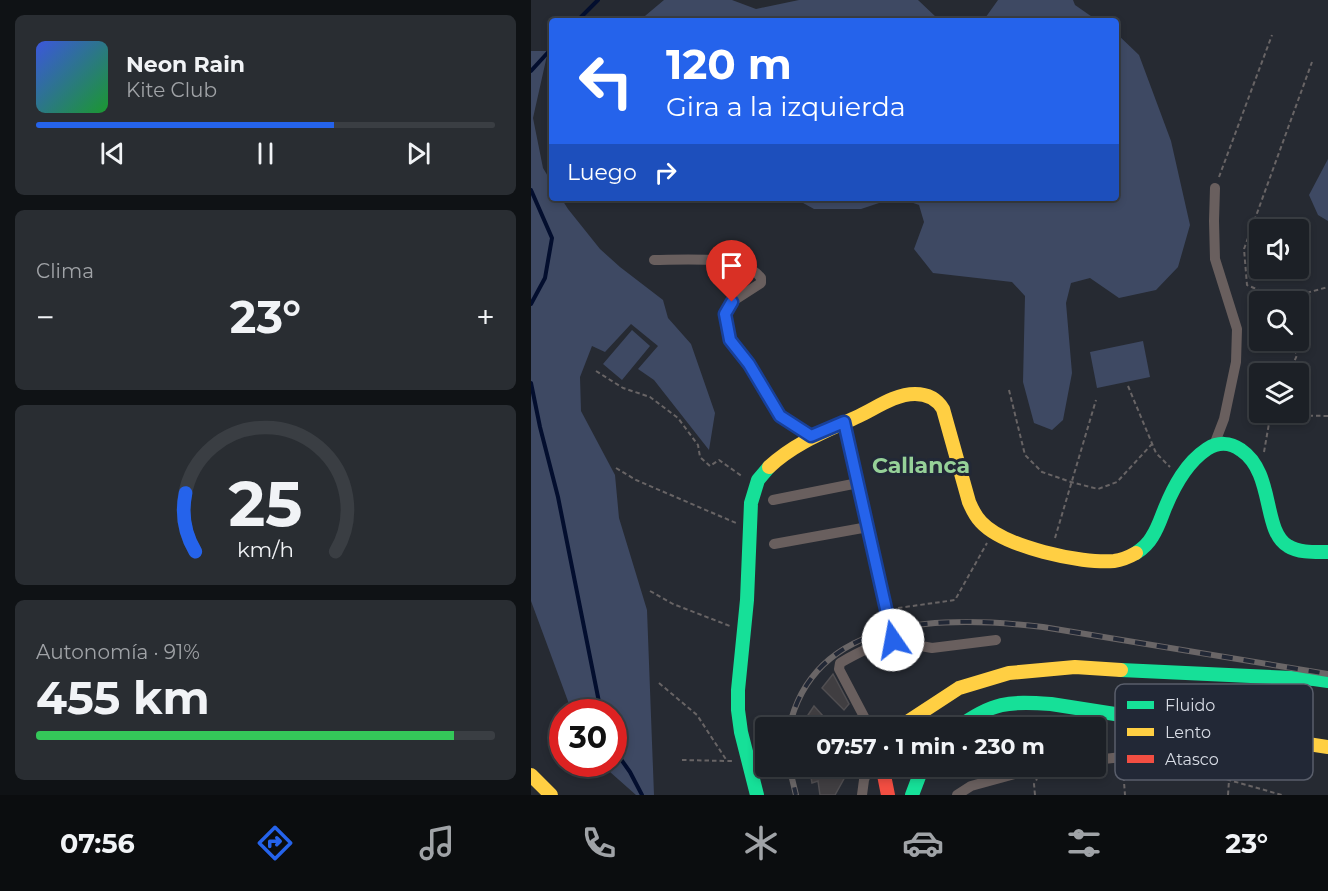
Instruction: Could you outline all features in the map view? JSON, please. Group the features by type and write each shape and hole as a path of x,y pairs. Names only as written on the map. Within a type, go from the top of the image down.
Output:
{"main road":[{"path":"757,795 741,735 738,708 751,503 756,485 761,475 780,458 811,436 886,402 911,394 922,395 939,403 945,414 963,488 971,507 993,532 1035,550 1076,558 1110,561 1126,558 1139,552 1150,542 1181,478 1199,455 1214,445 1225,443 1241,450 1251,460 1260,475 1267,491 1278,538 1295,550 1328,552"},
{"path":"915,717 959,688 1009,673 1075,667 1328,681"},
{"path":"974,717 1003,704 1021,702 1115,714"},
{"path":"1313,745 1328,747"},
{"path":"531,775 551,795"},
{"path":"884,777 888,795"},
{"path":"912,795 919,777"}],"street":[{"path":"1214,445 1224,419 1236,362 1237,340 1237,329 1215,259 1215,189"},
{"path":"654,260 723,261 742,265 757,272 761,283 732,302 725,314 730,340 749,364 780,416 811,436"},
{"path":"844,422 893,640"},
{"path":"773,500 858,483"},
{"path":"774,544 868,527"},
{"path":"864,717 839,669 840,663 857,653 882,642 901,639 926,648 996,640"},
{"path":"862,795 865,777"},
{"path":"957,795 971,786 1003,777"}],"path":[{"path":"1215,189 1272,35"},
{"path":"1260,291 1247,285 1245,249 1312,62"},
{"path":"1309,292 1328,287"},
{"path":"596,371 623,388 650,397 678,418 698,445 700,457 710,466 719,460 756,485"},
{"path":"1128,386 1156,453 1181,478"},
{"path":"1009,390 1025,455 1042,472 1098,489 1117,482 1152,444"},
{"path":"1051,553 1096,400"},
{"path":"1309,415 1328,416"},
{"path":"1260,475 1269,423"},
{"path":"616,468 636,480 749,529"},
{"path":"886,609 955,600 993,532"},
{"path":"650,591 673,604 744,632"},
{"path":"659,683 697,715 727,761"},
{"path":"682,760 747,761"},
{"path":"1124,780 1125,795"},
{"path":"1228,795 1229,780 1282,795"}],"shaded area":[{"path":"664,0 732,0 756,9 799,0 918,0 937,18 643,18"},
{"path":"998,0 1073,0 1075,5 1094,18 985,18"},
{"path":"1119,36 1139,55 1171,141 1190,225 1178,267 1156,290 1119,298 1090,278 1071,283 1066,303 1072,373 1063,420 1052,430 1034,423 1023,382 1025,296 1012,282 933,273 914,249 924,222 919,205 908,201 1119,201"},
{"path":"531,51 548,51 533,118 543,168 549,178 549,201 563,201 600,249 663,300 668,318 691,344 715,413 709,450 654,380 638,369 658,346 631,324 605,352 592,346 580,377 581,411 615,475 619,518 647,610 654,795 636,795 616,777 627,777 627,699 567,699 531,601"},
{"path":"1328,159 1328,221 1318,215 1309,195"},
{"path":"799,201 885,201 861,209 814,209"},
{"path":"632,330 650,346 622,380 603,364"},
{"path":"1143,341 1150,377 1097,388 1090,352"}],"building":[{"path":"833,674 849,704 844,710 822,688"},
{"path":"814,706 824,717 810,717 808,715"},
{"path":"811,777 845,777 835,795 820,795 818,781 812,783"}],"waterway":[{"path":"580,18 598,0"},
{"path":"531,71 549,51"},
{"path":"531,190 552,238 545,278 531,304"},
{"path":"531,383 558,497 598,699"},
{"path":"627,768 642,795"}],"railway":[{"path":"793,717 804,690 827,662 856,642 891,630 929,624 968,622 1043,627 1328,674"},
{"path":"792,777 796,795"}],"traffic: fast":[{"path":"1136,553 1154,534 1172,491 1187,468 1207,449 1224,444 1237,447 1252,460 1264,487 1274,528 1280,539 1297,550 1328,552"},
{"path":"757,795 741,732 738,690 747,600 751,503 758,480 769,467"},
{"path":"1121,670 1328,681"},
{"path":"974,717 991,708 1012,703 1051,704 1115,714"},
{"path":"912,795 919,777"}],"traffic: slow":[{"path":"769,467 801,444 886,402 900,396 924,395 941,405 969,502 979,520 992,531 1024,546 1063,557 1114,561 1136,553"},
{"path":"915,717 959,688 1009,673 1075,667 1121,670"},
{"path":"1313,745 1328,747"},
{"path":"531,775 551,795"}],"traffic: jam":[{"path":"884,777 888,795"}],"district":[{"name":"Callanca","path":"921,465"}],"route":[{"path":"732,302 725,314 730,340 749,364 780,416 811,436 844,422 893,640"}]}
